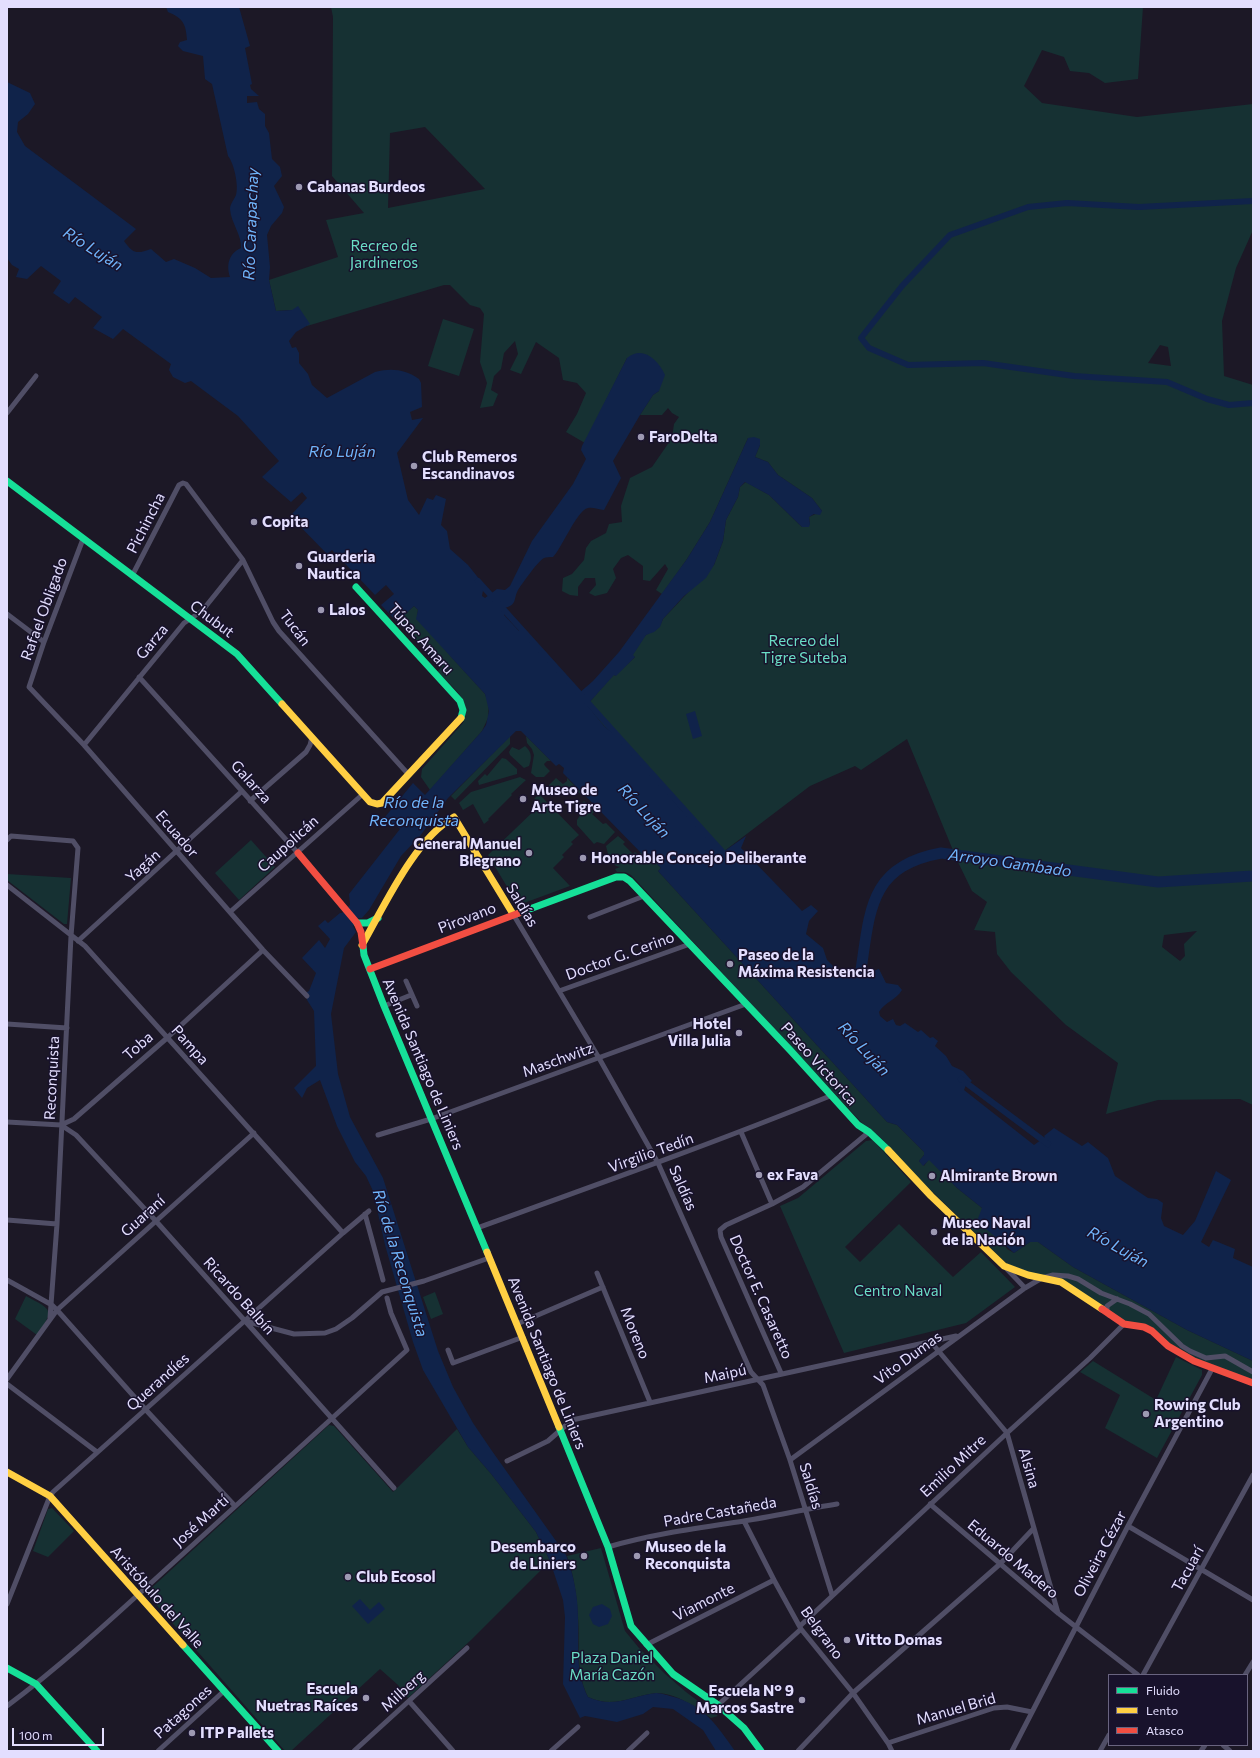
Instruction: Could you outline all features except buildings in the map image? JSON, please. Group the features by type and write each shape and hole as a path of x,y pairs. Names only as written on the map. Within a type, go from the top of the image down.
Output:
{"street":[{"path":"7,413 36,376"},
{"name":"Chubut","path":"7,481 190,619 247,664 370,802 377,804 382,803 409,775"},
{"name":"Tucán","path":"182,483 188,486 243,560 273,622 279,631 409,775"},
{"name":"Pichincha","path":"132,576 179,485 182,483"},
{"name":"Rafael Obligado","path":"29,687 44,642 83,539"},
{"name":"Garza","path":"84,744 184,623 202,611 243,560"},
{"name":"Túpac Amaru","path":"356,587 460,701 463,710 460,720 409,775"},
{"path":"7,614 44,642"},
{"name":"Galarza","path":"139,677 298,853 357,923"},
{"name":"Ecuador","path":"29,687 84,744 263,950 307,996"},
{"path":"250,801 306,752 312,737"},
{"name":"Yagán","path":"78,941 242,792"},
{"name":"Caupolicán","path":"230,912 363,794"},
{"name":"Saldías","path":"378,918 416,855 442,823 454,817 599,1058 658,1163 751,1372 763,1385 790,1460 832,1595"},
{"name":"Reconquista","path":"7,839 11,836 74,842 78,848 71,936 57,1224 50,1318"},
{"name":"Pirovano","path":"370,969 513,914 620,876"},
{"name":"Paseo Victorica","path":"620,876 630,881 790,1050 830,1096 858,1125 869,1132 931,1196 1025,1288"},
{"name":"Pampa","path":"7,885 85,946 343,1233"},
{"path":"590,917 644,896"},
{"path":"357,923 368,923 378,918"},
{"path":"362,945 378,918"},
{"name":"Avenida Santiago de Liniers","path":"357,923 361,932 362,945 384,1006 523,1337 608,1547 628,1620 646,1645 673,1674 718,1706 744,1728 761,1751"},
{"name":"Doctor G. Cerino","path":"559,991 690,944"},
{"name":"Toba","path":"61,1125 74,1119 167,1038 263,950"},
{"path":"406,981 417,1006"},
{"path":"384,1006 411,995"},
{"name":"Maschwitz","path":"378,1135 431,1119 746,1004"},
{"path":"7,1024 67,1028"},
{"name":"Virgilio Tedín","path":"477,1228 658,1163 830,1096"},
{"path":"7,1122 61,1125"},
{"name":"Ricardo Balbín","path":"61,1125 76,1134 155,1220 394,1488"},
{"path":"740,1132 772,1204 813,1180 869,1132"},
{"name":"Guaraní","path":"7,1379 57,1310 155,1220 254,1133"},
{"name":"Doctor E. Casaretto","path":"772,1204 726,1225 720,1230 721,1237 781,1373"},
{"name":"Querandíes","path":"7,1604 50,1496 97,1452 367,1213 383,1280"},
{"path":"7,1220 57,1224"},
{"path":"244,1321 294,1334 325,1333 336,1329 352,1318 377,1296 388,1290 424,1281 489,1258"},
{"name":"Paseo Victorica","path":"1004,1266 1028,1275 1061,1282 1124,1324 1144,1327 1152,1331 1178,1352 1212,1369 1253,1384"},
{"name":"Moreno","path":"597,1273 650,1402"},
{"name":"Paseo Victorica","path":"1042,1278 1052,1275 1068,1276 1078,1279 1101,1293 1130,1304 1149,1314 1182,1346 1190,1351 1206,1358 1226,1356 1253,1372"},
{"name":"Vito Dumas","path":"790,1460 1025,1288 1042,1278"},
{"path":"7,1280 52,1305 235,1506"},
{"path":"517,1324 603,1287"},
{"name":"José Martí","path":"7,1706 36,1684 137,1595 407,1350 391,1313 387,1298"},
{"path":"1109,1315 1107,1312 1107,1306 1116,1299"},
{"name":"Emilio Mitre","path":"718,1706 832,1595 1090,1358 1124,1324"},
{"name":"Maipú","path":"507,1462 548,1441 572,1420 960,1335"},
{"path":"448,1350 453,1363 523,1337"},
{"name":"Alsina","path":"931,1342 1007,1433 1058,1613"},
{"name":"Oliveira Cézar","path":"1012,1751 1128,1526 1212,1369"},
{"path":"7,1384 97,1452"},
{"name":"Aristóbulo del Valle","path":"7,1472 50,1496 278,1751"},
{"name":"Tacuarí","path":"1145,1674 1253,1475"},
{"name":"Padre Castañeda","path":"608,1547 644,1537 837,1504"},
{"name":"Eduardo Madero","path":"930,1504 1058,1613 1137,1674"},
{"name":"Belgrano","path":"744,1520 774,1580 800,1627 853,1693 892,1751"},
{"path":"1128,1526 1253,1600"},
{"path":"798,1751 853,1693 1000,1564 1034,1528"},
{"name":"Viamonte","path":"646,1645 774,1580"},
{"name":"Milberg","path":"354,1751 467,1648"},
{"path":"1246,1674 1253,1662"},
{"path":"7,1668 36,1684 97,1751"},
{"name":"Patagones","path":"158,1751 224,1691"},
{"path":"409,1701 453,1751"},
{"name":"Manuel Brid","path":"888,1743 994,1708 1007,1707 1032,1712"},
{"path":"551,1751 578,1726"},
{"path":"628,1751 647,1733"},
{"path":"1100,1751 1108,1737"}],"green space":[{"path":"331,7 1143,7 1138,79 1105,83 1089,73 1070,71 1064,57 1042,50 1024,86 1042,103 1137,117 1253,104 1253,230 1236,268 1222,321 1224,376 1253,385 1253,1105 1240,1099 1158,1100 1106,1114 1118,1063 1066,1025 1011,972 997,954 995,932 974,930 987,902 972,891 957,860 907,739 861,770 855,766 810,786 723,852 687,813 682,811 617,737 604,726 587,705 614,674 615,676 635,657 632,655 645,636 659,627 663,619 714,565 723,541 726,520 738,497 740,487 746,482 769,495 802,527 810,524 809,517 822,511 812,498 778,475 768,462 755,457 760,445 748,438 710,522 687,559 662,594 656,590 668,569 665,564 650,581 643,580 643,566 628,555 621,558 613,569 616,578 607,593 595,596 589,593 596,585 595,578 585,578 578,587 578,596 570,595 562,591 563,578 572,574 584,560 586,548 591,541 606,533 609,524 622,522 621,506 630,478 652,467 672,438 674,424 679,417 672,413 668,408 662,415 640,415 653,395 659,391 627,358 585,443 566,432 577,414 586,393 577,383 563,380 559,358 536,342 521,374 510,370 518,354 515,341 504,353 501,369 494,376 491,390 498,394 493,406 480,408 487,383 480,362 484,314 480,308 470,305 450,285 444,285 307,326 292,310 276,311 269,280 338,257 326,220 364,213 332,176 333,17","holes":["425,127 485,189 388,208 390,133","1160,345 1168,347 1171,366 1148,363","1197,931 1184,944 1185,956 1180,961 1162,947 1164,935"]},
{"path":"443,319 474,329 459,376 428,366"},
{"path":"414,606 418,610 417,616 485,694 489,704 488,718 482,731 430,790 421,777 422,769 463,723 466,715 466,708 459,694 437,672 442,667 398,621"},
{"path":"510,736 510,744 455,800 451,796"},
{"path":"526,736 551,761 547,761 544,764 550,771 544,777 536,777 531,773 534,755 532,749 527,743"},
{"path":"525,746 530,753 531,760 529,766 524,768 510,755 509,752 512,747 519,750"},
{"path":"502,758 506,759 517,769 517,774 479,785 478,781 485,774 487,776"},
{"path":"520,777 526,780 484,824 473,804 463,810 459,803 471,792"},
{"path":"556,778 563,784 567,781 567,778 586,797 573,791 557,795 551,794 549,785"},
{"path":"539,794 579,835 571,842 573,844 562,855 564,857 553,868 570,886 524,903 520,900 515,900 488,855 539,806 537,804 540,801 534,799"},
{"path":"584,801 595,811 592,814 603,824 606,823 615,832 604,844 597,842 594,844 577,825 577,820 582,812 580,805"},
{"path":"618,836 625,842 623,844 633,854 635,852 638,855 641,852 645,857 648,855 661,868 658,871 887,1122 897,1125 924,1152 924,1155 919,1161 924,1166 929,1159 957,1188 982,1208 1007,1249 1014,1253 1030,1242 1038,1242 1073,1267 1187,1330 1253,1361 1253,1380 1194,1359 1169,1343 1153,1329 1128,1324 1080,1291 1007,1264 918,1178 882,1139 861,1122 631,875 625,872 617,872 615,869 620,867 616,866 606,856 608,854 606,846"},
{"path":"251,840 275,867 239,900 215,873"},
{"path":"7,874 71,878 67,924 64,924 7,880"},
{"name":"Centro Naval","path":"873,1140 911,1182 845,1247 860,1262 899,1224 953,1277 981,1252 1015,1287 966,1323 844,1353 780,1206 798,1198 866,1141"},
{"path":"435,1292 443,1314 431,1319 423,1297"},
{"path":"26,1296 41,1304 48,1311 47,1320 37,1335 15,1319"},
{"name":"Rowing Club Argentino","path":"1176,1357 1202,1370 1202,1375 1157,1458 1105,1428 1120,1395 1080,1372 1093,1361 1156,1400"},
{"name":"Club Ecosol","path":"329,1425 334,1426 393,1492 457,1429 468,1447 492,1475 536,1532 550,1561 471,1640 408,1698 398,1685 380,1669 291,1751 285,1751 146,1593"},
{"path":"52,1508 74,1531 48,1557 33,1551 48,1509"},
{"name":"Plaza Daniel María Cazón","path":"601,1548 625,1631 639,1648 664,1673 718,1716 711,1718 685,1701 663,1693 656,1693 614,1702 606,1702 588,1697 581,1677 577,1602 567,1556"}],"water":[{"name":"Río Luján","path":"166,7 239,7 250,46 245,48 252,84 250,85 251,89 259,96 247,96 247,103 257,102 259,109 265,114 265,126 269,133 272,159 280,167 282,176 274,186 284,207 282,213 271,226 267,235 270,267 269,280 276,311 292,310 298,306 310,324 296,332 289,341 292,348 296,347 299,353 299,363 308,374 312,385 327,398 375,372 398,370 419,379 421,383 422,407 410,412 412,420 423,418 397,453 408,500 419,515 427,498 433,500 436,495 446,499 441,525 447,531 450,549 468,565 484,585 482,596 485,598 497,589 505,590 510,586 532,541 573,484 586,459 581,450 582,446 627,358 633,354 644,353 654,359 665,375 659,391 653,395 613,461 621,478 604,510 588,508 584,510 574,522 561,546 553,557 544,558 538,563 518,590 513,603 504,608 504,615 519,631 523,629 545,657 549,657 556,670 578,694 593,681 619,652 687,559 710,522 748,438 754,437 760,439 760,445 755,457 768,462 778,475 812,498 822,511 820,515 814,514 809,517 809,527 802,527 769,495 745,482 740,487 738,497 726,520 723,541 714,565 706,578 684,596 663,619 660,627 654,632 646,635 633,655 635,657 616,676 614,675 587,705 604,726 617,737 682,811 687,813 720,851 723,852 746,836 741,848 802,911 811,905 818,911 809,921 806,934 823,948 827,960 845,978 857,969 861,953 867,959 867,973 879,969 886,983 898,985 902,990 881,1009 879,1012 880,1016 887,1022 893,1019 896,1025 900,1026 905,1023 918,1032 921,1030 930,1038 933,1037 938,1041 935,1046 946,1056 952,1066 963,1071 972,1081 966,1085 964,1090 1034,1145 1054,1128 1082,1146 1088,1142 1108,1158 1115,1176 1148,1198 1157,1199 1163,1203 1161,1218 1164,1226 1183,1235 1195,1221 1216,1171 1231,1180 1201,1242 1209,1247 1213,1240 1235,1249 1233,1258 1253,1267 1253,1361 1187,1330 1073,1267 1038,1242 1030,1242 1014,1253 977,1221 982,1208 957,1188 929,1160 923,1166 919,1161 924,1155 924,1152 897,1125 887,1122 658,871 661,868 648,855 645,857 563,773 564,768 559,764 556,766 521,731 516,731 448,798 420,836 401,856 369,910 362,918 359,918 353,926 356,932 344,948 331,1014 338,1074 350,1117 383,1178 438,1351 453,1387 473,1423 566,1555 573,1579 578,1611 579,1668 588,1697 606,1702 614,1702 661,1693 685,1701 702,1711 716,1725 735,1751 716,1751 703,1730 673,1709 653,1707 643,1714 617,1722 585,1716 580,1718 563,1684 565,1617 563,1600 550,1561 536,1532 492,1475 468,1447 423,1370 413,1342 385,1245 373,1191 366,1176 355,1162 337,1126 320,1080 307,1088 302,1098 294,1088 316,1066 314,1011 307,1000 307,992 309,991 316,973 302,958 319,940 325,948 330,939 318,926 325,920 328,923 350,905 349,894 400,829 385,817 413,783 425,795 482,731 486,725 489,711 485,694 416,619 418,610 414,606 397,622 381,605 394,594 386,585 375,595 332,550 327,554 290,516 307,498 302,492 291,502 262,477 279,461 238,416 191,381 185,383 173,377 169,370 171,364 123,329 113,339 93,328 102,317 75,297 69,304 53,293 61,281 41,266 27,279 16,277 19,269 12,265 7,258 7,82 30,93 35,104 28,114 18,122 17,132 25,146 136,229 124,241 133,251 142,252 151,249 166,262 174,259 195,268 211,278 230,277 228,268 231,256 241,248 240,238 232,219 230,209 237,191 235,175 228,156 212,84 205,79 203,56 183,51 178,46 180,42 187,40 185,26 180,19 168,12"},
{"path":"695,711 702,736 693,739 686,714"},
{"path":"360,1599 370,1610 379,1602 385,1609 368,1624 352,1606"},
{"path":"602,1604 610,1609 612,1616 608,1624 599,1627 593,1624 589,1615 593,1607"}],"waterway":[{"path":"1253,201 1139,207 1067,203 1028,207 950,235 902,286 861,338 869,348 908,365 983,363 1074,376 1167,382 1207,399 1229,405 1253,403"},
{"path":"478,581 728,858"},
{"name":"Arroyo Gambado","path":"861,970 867,928 872,910 878,894 887,880 900,868 918,859 941,853 1158,882 1253,876"},
{"path":"961,1079 1048,1144"}],"traffic: fast":[{"path":"7,481 237,654 282,704"},
{"path":"356,587 460,701 463,710 461,718"},
{"path":"519,913 616,877 624,877 630,881 790,1050 858,1125 869,1132 888,1150"},
{"path":"357,923 368,923 378,918"},
{"path":"363,946 364,955 384,1006 487,1252"},
{"path":"559,1427 608,1547 631,1626 673,1674 718,1705 744,1728 761,1751"},
{"path":"183,1645 278,1751"},
{"path":"7,1668 36,1684 97,1751"}],"traffic: slow":[{"path":"282,704 370,802 377,804 382,803 461,718"},
{"path":"362,945 413,857 440,827 454,817 513,914"},
{"path":"888,1150 931,1196 1004,1266 1028,1275 1061,1282 1102,1309"},
{"path":"487,1252 559,1427"},
{"path":"7,1472 50,1496 183,1645"}],"traffic: jam":[{"path":"298,853 357,923 361,932 363,946"},
{"path":"370,969 519,913"},
{"path":"1102,1309 1124,1324 1144,1327 1152,1331 1168,1346 1194,1361 1253,1383"}],"place":[{"name":"Cabanas Burdeos","path":"299,187"},
{"name":"FaroDelta","path":"641,437"},
{"name":"Club Remeros Escandinavos","path":"414,466"},
{"name":"Copita","path":"254,522"},
{"name":"Guarderia Nautica","path":"299,566"},
{"name":"Lalos","path":"321,610"},
{"name":"Museo de Arte Tigre","path":"523,799"},
{"name":"General Manuel Blegrano","path":"529,853"},
{"name":"Honorable Concejo Deliberante","path":"583,858"},
{"name":"Paseo de la Máxima Resistencia","path":"730,964"},
{"name":"Hotel Villa Julia","path":"739,1033"},
{"name":"ex Fava","path":"759,1175"},
{"name":"Almirante Brown","path":"932,1176"},
{"name":"Museo Naval de la Nación","path":"934,1232"},
{"name":"Rowing Club Argentino","path":"1146,1414"},
{"name":"Desembarco de Liniers","path":"584,1556"},
{"name":"Museo de la Reconquista","path":"637,1556"},
{"name":"Club Ecosol","path":"348,1577"},
{"name":"Vitto Domas","path":"847,1640"},
{"name":"Escuela Nuetras Raíces","path":"366,1698"},
{"name":"Escuela N° 9 Marcos Sastre","path":"802,1700"},
{"name":"ITP Pallets","path":"192,1733"}],"water label":[{"name":"Río Carapachay","path":"251,224"},
{"name":"Río de la Reconquista","path":"414,812"},
{"name":"Río de la Reconquista","path":"400,1263"}],"park label":[{"name":"Recreo de Jardineros","path":"384,254"},
{"name":"Recreo del Tigre Suteba","path":"804,650"}]}
